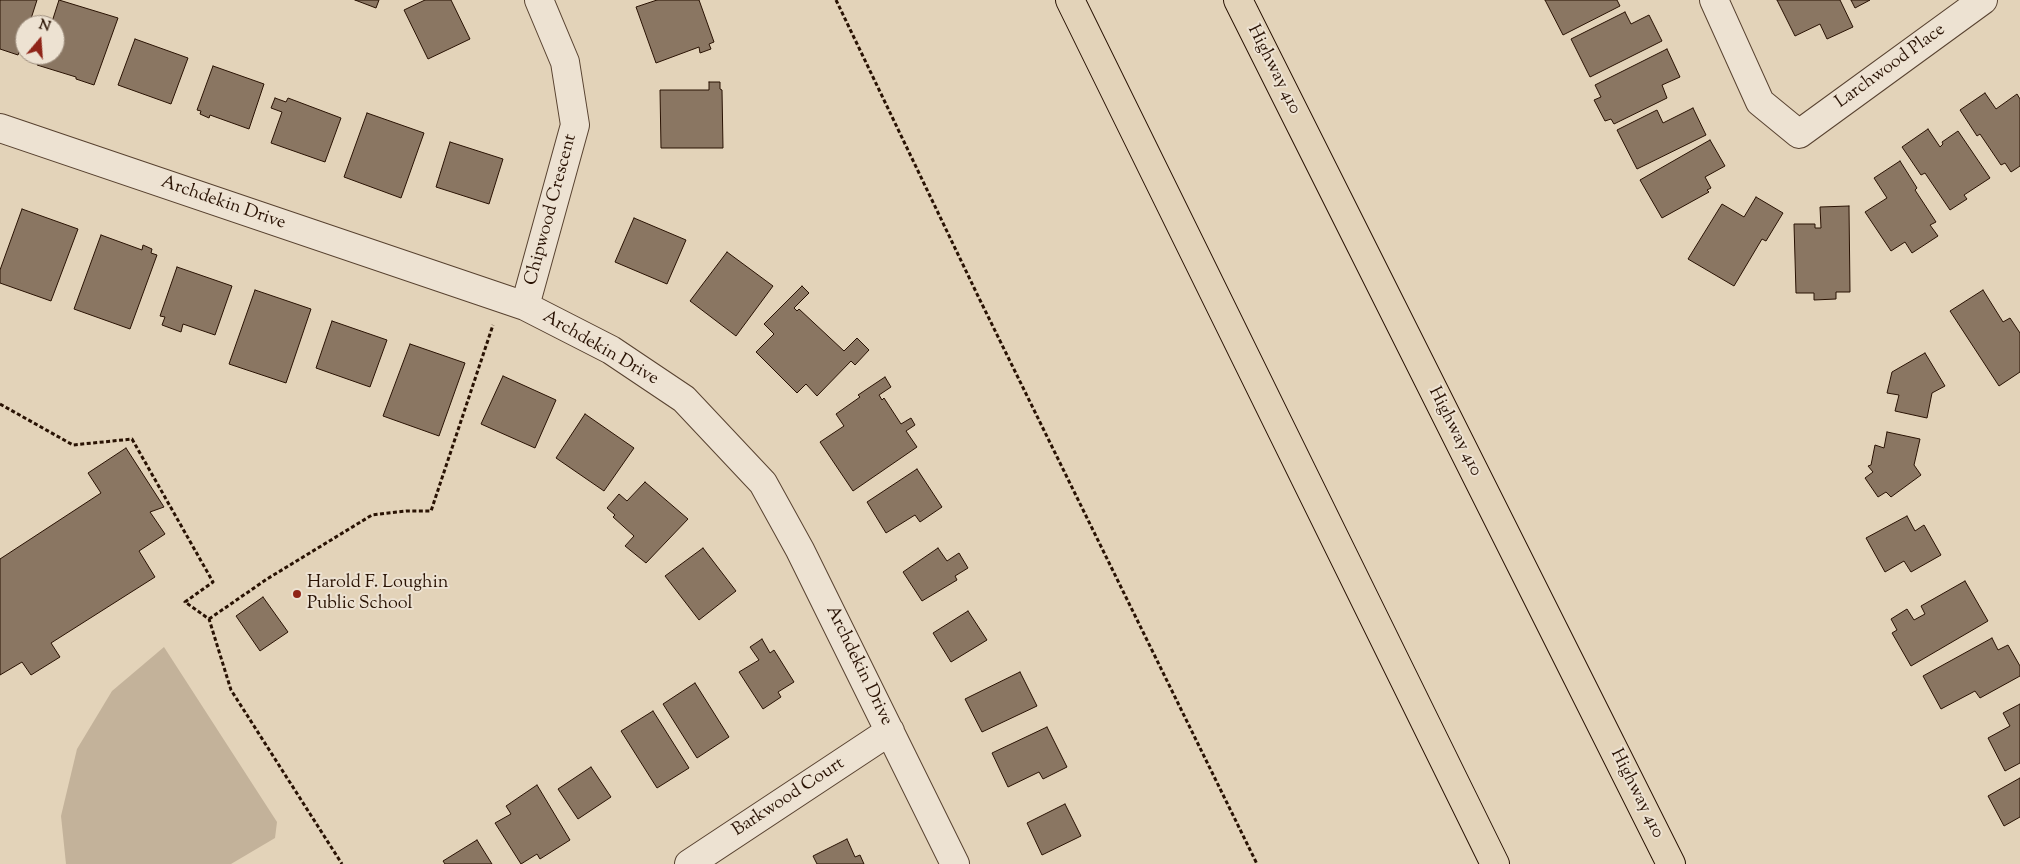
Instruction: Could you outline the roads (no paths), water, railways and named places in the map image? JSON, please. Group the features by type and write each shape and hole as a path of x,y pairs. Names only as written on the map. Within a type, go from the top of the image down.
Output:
{"highway":[{"path":"1070,0 1495,864"},
{"name":"Highway 410","path":"1238,0 1671,864"}],"street":[{"name":"Chipwood Crescent","path":"513,302 575,125 565,62 539,0"},
{"name":"Larchwood Place","path":"1714,0 1760,102 1799,134 1983,0"},
{"name":"Archdekin Drive","path":"0,128 513,302 611,350 684,400 763,483 800,550 955,864"},
{"name":"Barkwood Court","path":"689,864 890,731"}],"place":[{"name":"Harold F. Loughin Public School","path":"297,594"}]}
